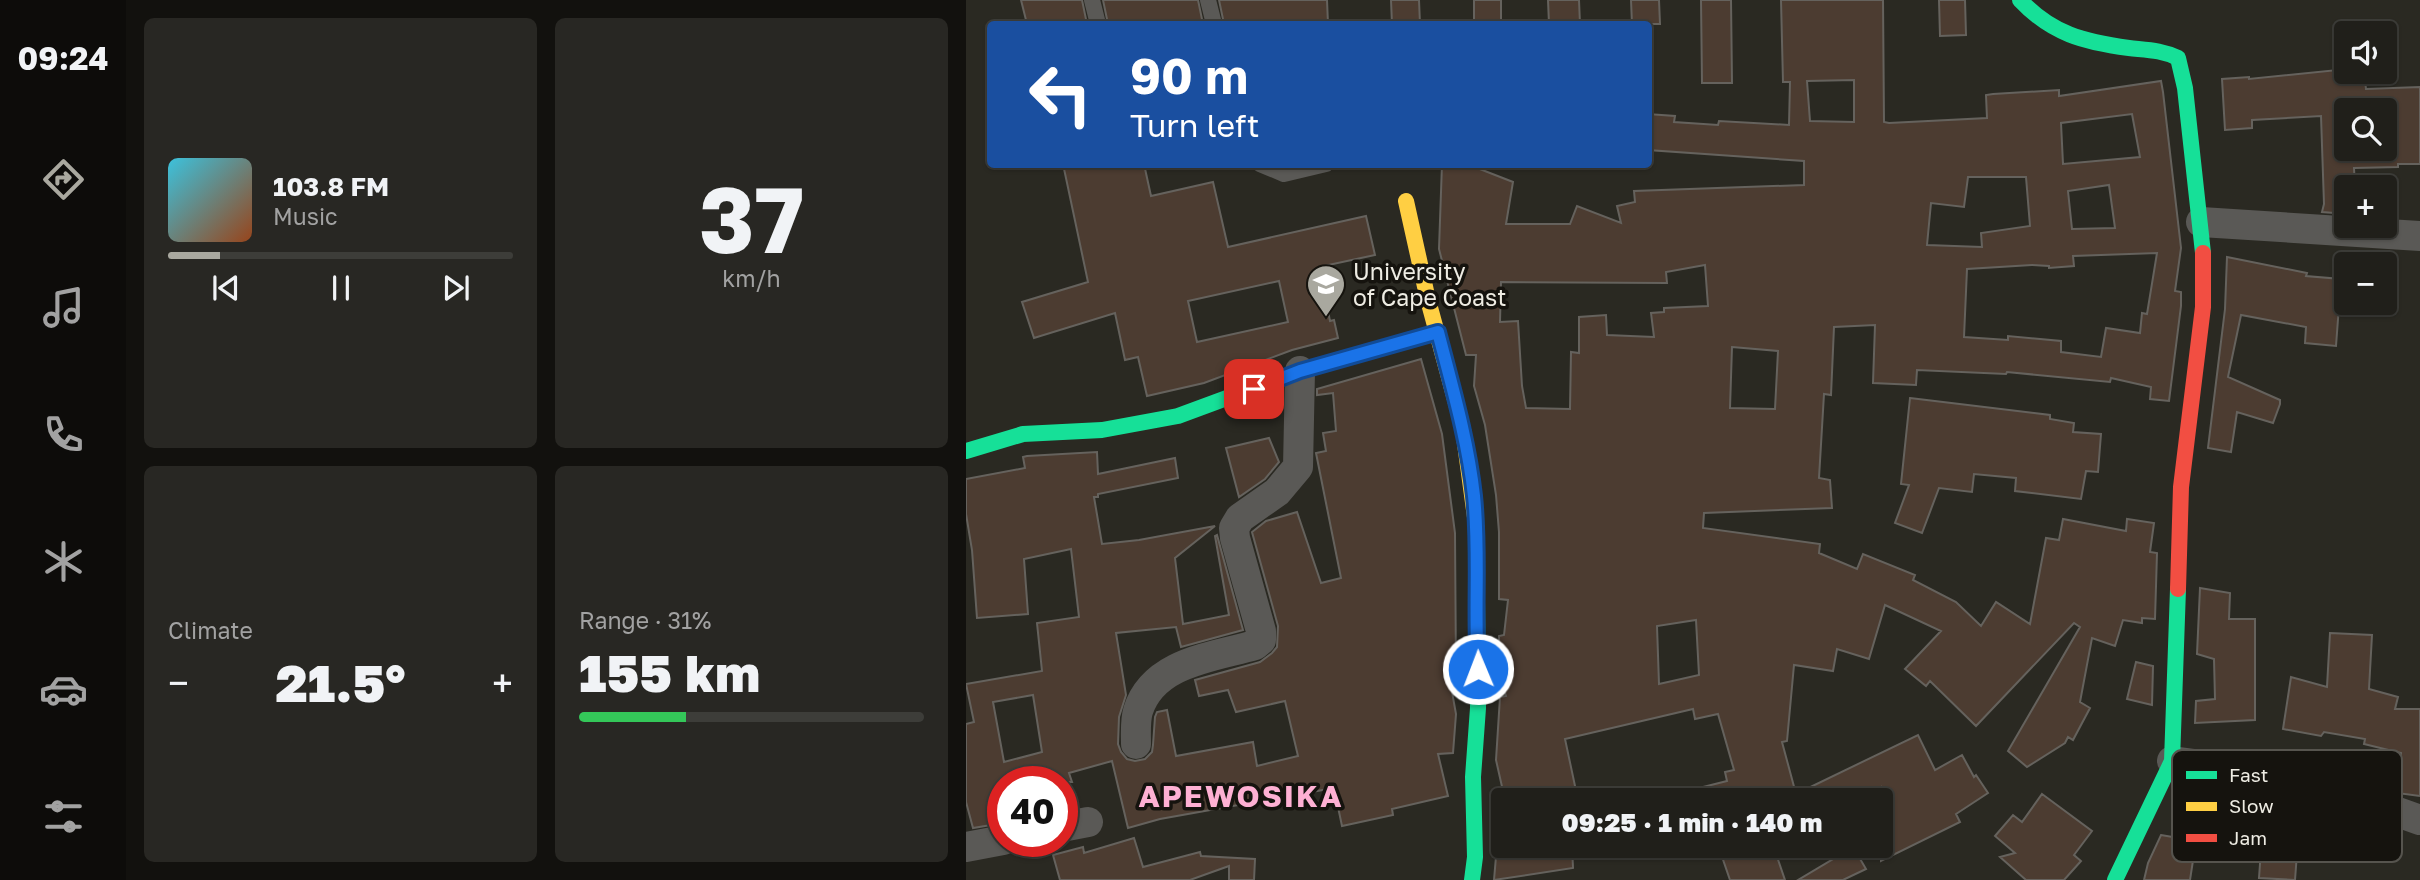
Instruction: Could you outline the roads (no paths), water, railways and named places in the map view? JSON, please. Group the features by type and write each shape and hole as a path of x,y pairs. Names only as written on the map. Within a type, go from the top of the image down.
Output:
{"street":[{"path":"2020,0 2028,10 2055,29 2079,40 2166,52 2178,58 2185,88 2201,222 2203,307 2181,487 2172,750"},
{"path":"1406,201 1428,300 1463,429 1474,493 1477,532 1478,708 1473,777 1475,857 1472,880"},
{"path":"2201,222 2420,236"},
{"path":"966,451 1023,434 1102,430 1178,416 1300,371 1438,332"},
{"path":"1136,744 1138,712 1149,689 1175,668 1255,645 1261,640 1261,631 1234,528 1240,518 1277,492 1298,467 1300,371"},
{"path":"2115,880 2172,761"},
{"path":"2402,814 2420,820"},
{"path":"966,847 987,843"}],"lane":[{"path":"1092,0 1097,21"},
{"path":"1208,0 1213,21"},
{"path":"1269,168 1284,174 1309,168"}],"place":[{"name":"University of Cape Coast","path":"1326,318"}],"district":[{"name":"APEWOSIKA","path":"1241,796"}]}
